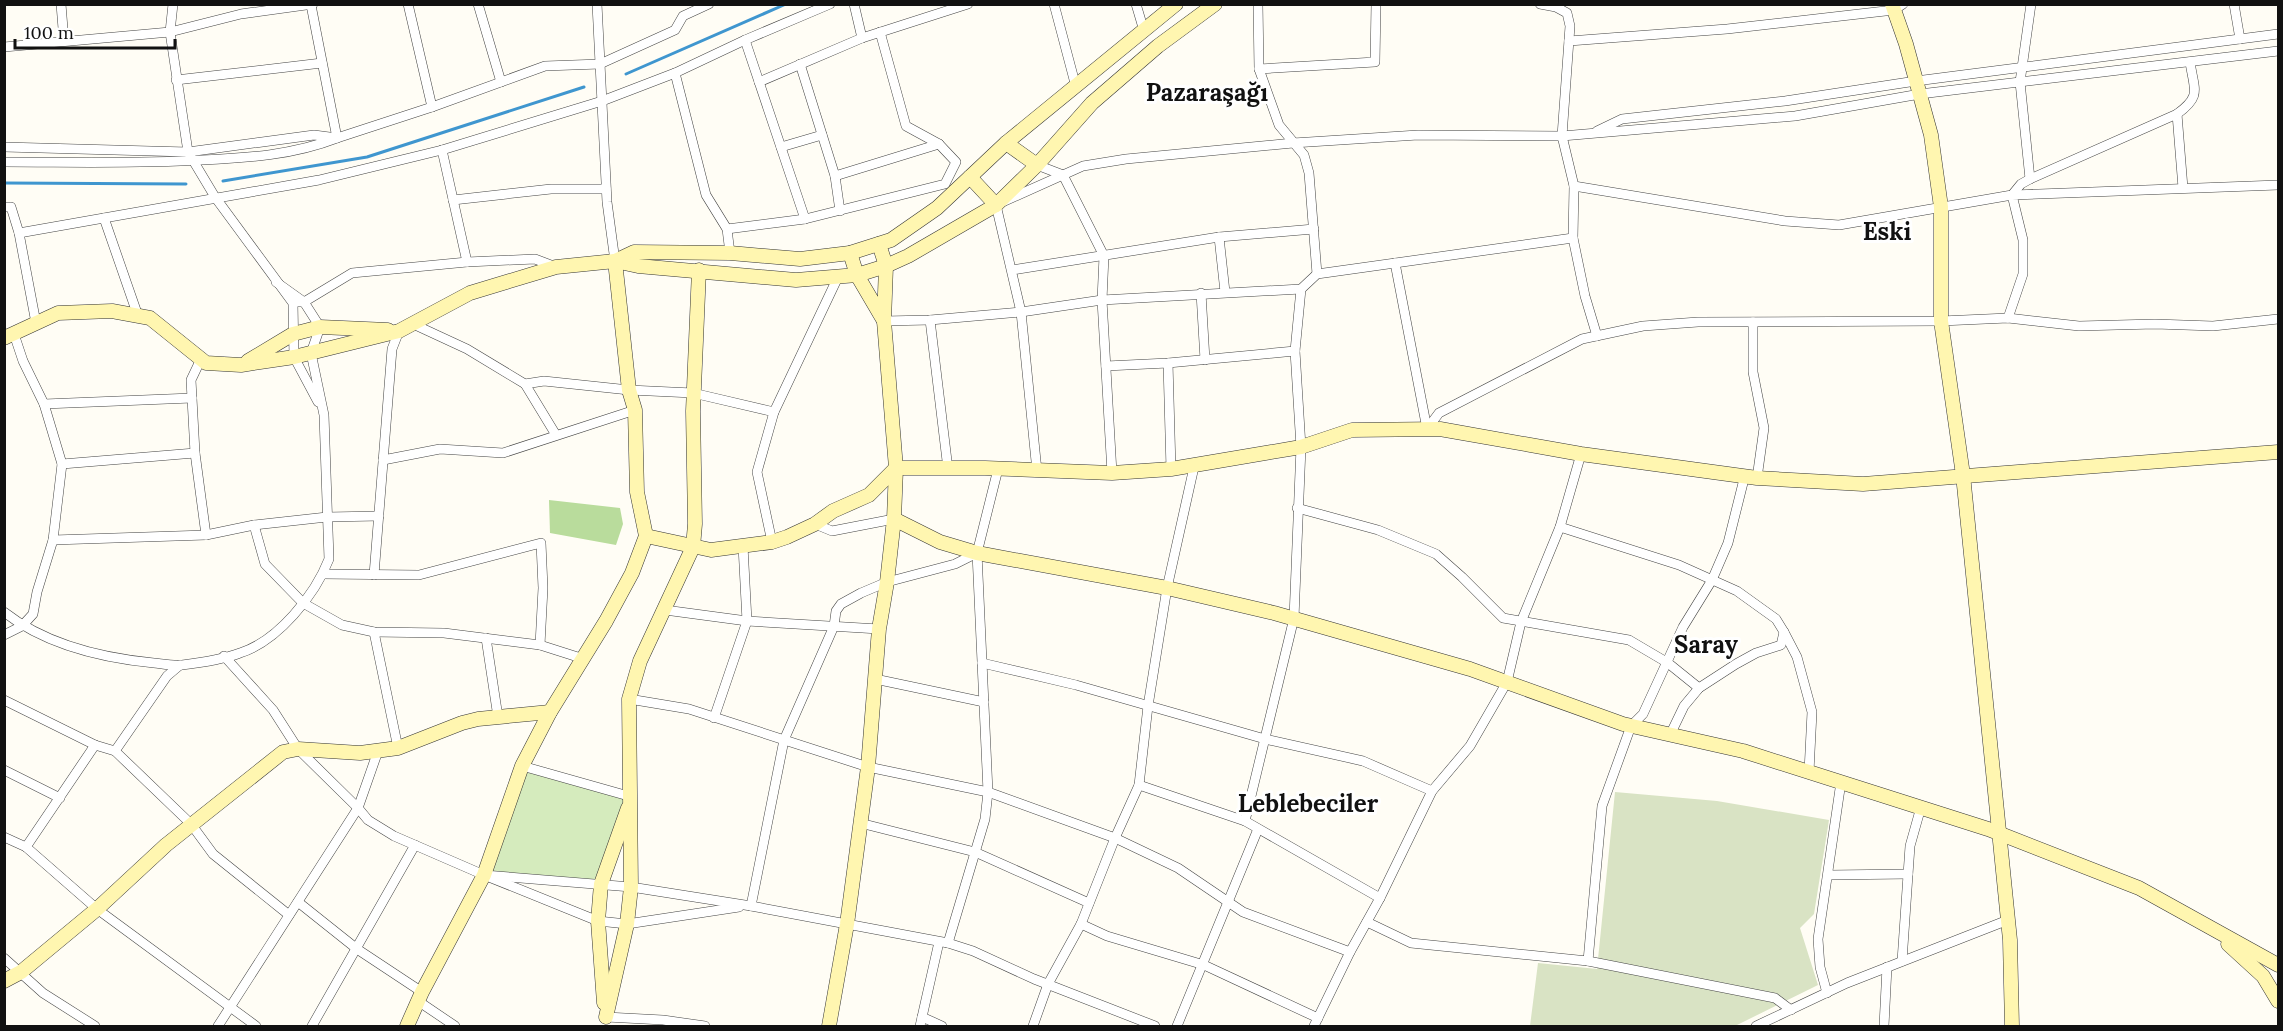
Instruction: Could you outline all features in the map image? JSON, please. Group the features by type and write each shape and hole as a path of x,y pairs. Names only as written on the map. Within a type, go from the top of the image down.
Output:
{"street":[{"path":"61,4 64,41"},
{"path":"172,4 170,32 190,157 214,197 293,303 294,357 324,415"},
{"path":"408,4 432,107"},
{"path":"478,4 501,81"},
{"path":"407,1026 484,876 522,766 550,712 584,658 632,573 646,536 637,492 635,410 629,390 606,189 597,4"},
{"path":"679,4 683,16"},
{"path":"4,162 258,157 312,147 545,66 600,64 675,30 683,16 709,4"},
{"path":"19,233 320,180 442,150 602,101 675,73 745,40 831,4"},
{"path":"854,4 862,38"},
{"path":"759,82 862,38 968,4"},
{"path":"1054,4 1076,87"},
{"path":"1136,4 1144,31"},
{"path":"615,261 634,252 730,253 800,258 850,253 891,240 937,208 1006,143 1176,4"},
{"path":"996,205 1037,165 1092,103 1158,46 1215,4"},
{"path":"1258,4 1259,69 1279,125 1304,155 1309,173 1317,273"},
{"path":"1259,69 1375,62 1376,4"},
{"path":"1540,4 1556,7 1567,13 1570,26 1562,136 1574,186 1573,238 1585,296 1597,336"},
{"path":"2030,179 2020,82 2031,4"},
{"path":"2234,4 2240,39"},
{"path":"4,47 170,32 241,14 312,5 337,138"},
{"path":"1569,41 1727,29 1896,6 1931,135 1941,207 1941,321 1963,475 2008,920 2012,1026"},
{"path":"727,229 840,212 903,193 945,184 956,162 939,144 906,126 880,32"},
{"path":"4,635 22,626 33,614 37,592 53,540 62,464 44,404 9,336 58,314 112,310 150,318 207,363 241,365 294,357 399,331 470,293 556,267 615,261 638,266 796,280 857,275 908,256 996,205 1083,166 1126,159 1293,143 1419,135 1562,136 1795,116 1918,87 2021,67 2278,34"},
{"path":"745,40 805,219"},
{"path":"1592,133 1622,119 1918,87 2020,82 2278,51"},
{"path":"2012,195 2021,184 2030,179 2177,114 2190,105 2195,96 2190,62"},
{"path":"176,80 322,63"},
{"path":"800,64 835,176 840,212"},
{"path":"675,73 706,195 727,229 730,253"},
{"path":"2177,114 2182,188"},
{"path":"4,147 190,157 314,135 337,138"},
{"path":"781,147 822,135"},
{"path":"1006,143 1037,165 1063,175 1104,256 1102,300 1112,473"},
{"path":"835,176 939,144"},
{"path":"442,150 467,262"},
{"path":"970,177 996,205 1012,270 1021,312 1037,471"},
{"path":"1574,186 1785,221 1839,225 2012,195 2278,185"},
{"path":"453,200 551,189 606,189"},
{"path":"2008,318 2023,274 2023,240 2012,195"},
{"path":"4,207 11,207 19,233 36,323"},
{"path":"104,218 138,316"},
{"path":"1012,270 1219,237 1314,229"},
{"path":"1219,237 1225,292"},
{"path":"1245,822 1294,618 1301,447 1295,351 1301,289 1317,273 1573,238"},
{"path":"829,1026 847,924 868,767 879,629 894,519 897,468 884,321 886,266 879,244"},
{"path":"850,253 857,275 884,321"},
{"path":"293,303 304,302 352,273 467,262 535,259 556,267"},
{"path":"1395,263 1426,429"},
{"path":"606,1022 627,924 631,887 632,797 629,699 640,661 693,547 695,524 693,393 699,270"},
{"path":"772,542 757,472 774,412 838,277"},
{"path":"276,282 304,302 320,327"},
{"path":"884,321 930,320 1021,312 1102,300 1301,289"},
{"path":"1201,293 1204,360"},
{"path":"1426,429 1439,413 1582,339 1642,326 1698,322 1941,321 2008,318 2079,326 2155,324 2213,326 2278,319"},
{"path":"930,320 948,469"},
{"path":"1588,961 1602,806 1631,726 1643,714 1683,627 1713,580 1751,476 1764,428 1753,372 1753,322"},
{"path":"413,324 467,350 525,384 556,435"},
{"path":"4,612 22,626 71,646 116,660 180,666 241,653 277,633 303,603 323,574 329,559 324,415 311,353 320,327"},
{"path":"241,365 293,334 320,327 399,331"},
{"path":"374,575 392,349 399,331"},
{"path":"1106,366 1168,363 1295,351"},
{"path":"201,359 191,380 195,453 206,535"},
{"path":"1168,363 1171,469"},
{"path":"525,384 544,381 629,390 693,393 774,412"},
{"path":"44,404 192,398"},
{"path":"383,460 440,449 503,453 635,410"},
{"path":"646,536 711,550 772,542 815,524 833,510 869,495 897,468 1112,473 1171,469 1194,467 1301,447 1352,430 1440,429 1581,454 1751,476 1863,484 2278,452"},
{"path":"62,464 195,453"},
{"path":"1081,924 1107,936 1204,964 1316,1022 1432,791 1470,746 1507,682 1521,622 1560,527 1581,454"},
{"path":"1034,1026 1048,984 1081,924 1139,785 1148,706 1167,588 1194,467"},
{"path":"942,1026 921,1022 943,942 985,819 988,792 978,553 998,469"},
{"path":"1297,508 1378,530 1436,554 1503,618 1629,640 1668,663 1699,688"},
{"path":"53,540 206,535 254,525 327,517 379,516"},
{"path":"815,524 832,531 894,519 940,542 978,553 1167,588 1294,618 1470,669 1631,726 1743,751 1998,833 2139,888 2278,965"},
{"path":"254,525 265,564 303,603 342,625 374,632 444,633 540,645 584,658"},
{"path":"1560,527 1679,565 1737,591 1776,619 1797,657 1812,712 1809,772"},
{"path":"323,574 419,575 541,543 543,588 540,645"},
{"path":"714,718 747,621 743,546"},
{"path":"750,906 784,740 834,626 836,611 841,604 887,582 955,564 978,553"},
{"path":"665,610 747,621 879,629"},
{"path":"374,632 398,748"},
{"path":"1671,735 1684,706 1699,688 1756,653 1781,645 1784,632"},
{"path":"486,638 498,717"},
{"path":"224,656 273,710 298,749 368,820 394,836 484,876 598,921 627,924 750,906"},
{"path":"982,663 1076,685 1265,739 1363,760 1432,791"},
{"path":"115,751 168,676 180,666"},
{"path":"875,679 984,702"},
{"path":"629,699 689,709 868,767 988,792 1115,838 1178,868 1243,912 1350,952"},
{"path":"4,700 95,745 115,751 191,824 213,854 289,915"},
{"path":"4,981 21,972 97,909 191,824 283,752 298,749 360,753 378,751 398,748 462,723 550,712"},
{"path":"26,847 95,745"},
{"path":"218,1026 358,808 378,751"},
{"path":"522,766 632,797"},
{"path":"4,770 60,798"},
{"path":"1827,993 1820,967 1818,939 1841,782"},
{"path":"1139,785 1245,822 1380,898"},
{"path":"606,1022 598,921 601,884 632,797"},
{"path":"1902,961 1910,846 1921,807"},
{"path":"860,823 975,852 1089,903"},
{"path":"1177,1026 1258,829"},
{"path":"4,837 26,847 97,909 256,1026"},
{"path":"312,1026 415,845"},
{"path":"1829,874 1908,874"},
{"path":"484,876 631,887 750,906 943,942 974,951 1048,984 1155,1026"},
{"path":"298,902 455,1026"},
{"path":"1756,1026 1887,967 2008,920"},
{"path":"1367,922 1411,943 1588,961 1775,998 1791,1010"},
{"path":"2207,924 2263,976 2278,1001"},
{"path":"4,958 43,993 95,1026"},
{"path":"1884,1026 1887,967"},
{"path":"606,1022 663,1020 705,1026"}],"green space":[{"path":"549,500 620,508 623,524 616,545 550,533"},
{"path":"522,766 632,797 601,884 484,875"},
{"path":"1615,792 1717,801 1829,820 1814,914 1800,928 1818,985 1735,1026 1530,1026 1538,963 1597,969"}],"waterway":[{"path":"626,74 786,4"},
{"path":"223,181 367,157 584,87"},
{"path":"4,183 186,184"}],"district":[{"name":"Pazaraşağı","path":"1207,93"},
{"name":"Eski","path":"1887,232"},
{"name":"Saray","path":"1706,645"},
{"name":"Leblebeciler","path":"1308,804"}]}
